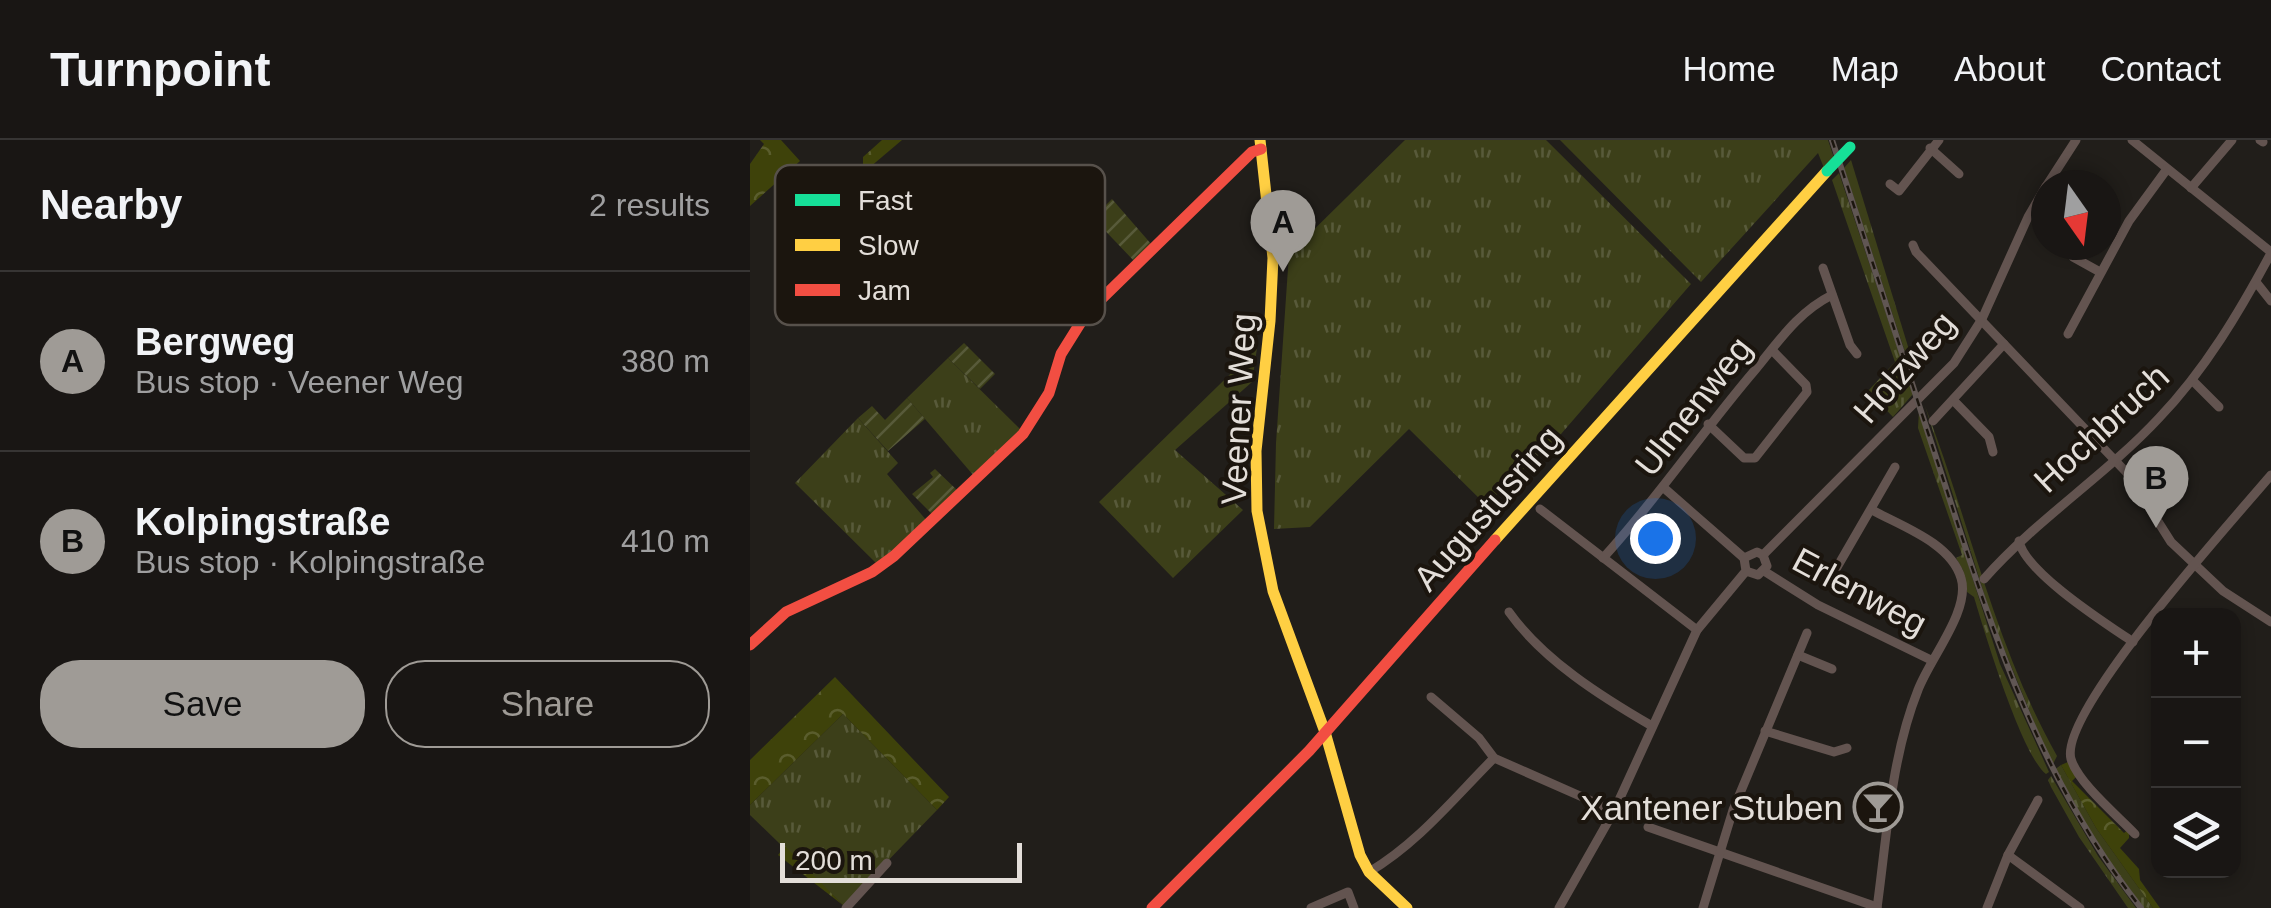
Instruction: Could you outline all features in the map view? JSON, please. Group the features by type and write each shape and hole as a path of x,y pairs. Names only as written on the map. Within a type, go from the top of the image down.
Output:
{"main road":[{"path":"1105,295 1261,144"},
{"name":"Veener Weg","path":"1261,144 1272,230 1273,286 1256,437 1257,511 1273,591 1325,732 1357,845 1369,872"},
{"name":"Augustusring","path":"1152,908 1325,732 1675,337 1853,144"},
{"path":"750,645 786,612 883,564 1024,434 1049,393 1061,354 1079,325"},
{"path":"1369,872 1407,908"}],"street":[{"path":"1890,184 1901,194 1939,140"},
{"name":"Holzweg","path":"2056,170 2076,140"},
{"path":"2132,140 2271,253"},
{"path":"2191,188 2232,140"},
{"path":"1930,148 1959,174"},
{"path":"2068,334 2138,207 2167,169"},
{"name":"Holzweg","path":"1763,555 1941,378 1982,319 2031,212"},
{"path":"1914,246 2116,460 2142,494 2170,542 2236,601 2271,622"},
{"name":"Hochbruch","path":"1984,579 2019,540 2159,419 2192,380 2271,253"},
{"path":"2078,260 2100,272"},
{"path":"1823,268 1850,345 1858,354"},
{"path":"2256,282 2271,301"},
{"name":"Ulmenweg","path":"1603,558 1664,488 1708,424 1772,350 1811,306 1832,295"},
{"path":"1933,421 2004,344"},
{"path":"1708,424 1744,458 1755,458 1807,392 1806,386 1772,350"},
{"path":"2192,380 2219,407"},
{"path":"1954,401 1989,437 1993,452"},
{"path":"1836,569 1895,467"},
{"path":"2136,834 2078,773 2070,753 2073,738 2090,704 2133,642 2271,475"},
{"name":"Erlenweg","path":"1664,488 1744,558"},
{"path":"1540,509 1698,630"},
{"path":"1648,827 1877,907 1907,723 1931,660 1964,593 1953,561 1937,546 1872,510"},
{"path":"2019,540 2029,561 2080,605 2133,642"},
{"path":"1756,552 1763,555 1764,572 1751,575 1746,571 1744,558 1756,552"},
{"path":"1559,908 1614,811 1698,630 1746,571"},
{"name":"Erlenweg","path":"1764,572 1818,606 1931,660"},
{"path":"1509,612 1572,674 1652,726"},
{"path":"1703,908 1720,850 1765,731 1807,633"},
{"path":"1798,655 1832,669"},
{"path":"1431,697 1479,738 1494,758 1614,811"},
{"path":"1765,731 1834,752 1848,748"},
{"path":"1369,872 1418,836 1494,758"},
{"path":"1987,908 2008,854 2038,800"},
{"path":"2008,854 2080,908"},
{"path":"846,908 887,863"},
{"path":"1311,908 1348,892 1354,908"}],"green space":[{"path":"760,140 781,140 800,161 796,165 775,165 775,184 750,206 750,164 764,144"},
{"path":"882,140 902,140 872,165 863,165 863,157"},
{"path":"1405,140 1546,140 1691,284 1561,434 1486,505 1409,429 1310,527 1274,529 1289,254"},
{"path":"1560,140 1828,140 1834,158 1824,168 1818,153 1701,282"},
{"path":"1851,160 1917,376 1914,379 1844,168"},
{"path":"1839,173 1913,394 1893,417 1868,391 1895,362 1832,180"},
{"path":"1112,199 1152,245 1135,262 1105,231 1105,206"},
{"path":"964,343 995,374 980,389 948,358"},
{"path":"1257,348 1252,382 1175,450 1243,510 1173,578 1099,502"},
{"path":"948,358 1022,431 974,476 907,398"},
{"path":"907,398 925,419 888,451 858,418 872,406 885,420"},
{"path":"1925,406 1999,627 2057,756 2052,766 1993,622"},
{"path":"1919,411 2000,664 2049,772 2046,774 2036,763 2015,719 1974,597 1967,592 1956,558 1962,555 1918,428"},
{"path":"858,418 898,463 887,474 927,521 877,564 795,483"},
{"path":"935,469 958,491 933,515 912,494 933,477 930,473"},
{"path":"835,677 949,797 937,810 843,714 750,805 750,760"},
{"path":"843,714 937,810 844,906 750,815 750,805"},
{"path":"2068,762 2077,776 2072,781 2124,833 2129,829 2129,838 2120,848 2139,869 2140,880 2160,908 2153,908 2096,828 2061,765"},
{"path":"2061,765 2096,828 2153,908 2144,908 2104,854 2054,770"},
{"path":"2051,776 2098,856 2136,908 2128,908 2079,837 2051,787"},
{"path":"785,846 844,906 778,855"}],"railway":[{"path":"1832,140 1964,544 2024,707 2076,811 2141,908"}],"traffic: slow":[{"path":"1260,140 1273,258 1256,451 1257,511 1273,591 1325,732 1360,855 1369,872 1407,908"},
{"path":"1495,540 1827,171"}],"traffic: jam":[{"path":"1105,295 1252,152 1261,149"},
{"path":"750,645 786,612 872,572 894,556 1023,434 1049,393 1061,354 1079,325"},
{"path":"1152,908 1309,751 1495,540"}],"traffic: fast":[{"path":"1827,171 1850,147"}],"place":[{"name":"Bergweg","path":"1283,272"},
{"name":"Kolpingstraße","path":"2156,528"},
{"name":"Xantener Stuben","path":"1878,807"}]}
